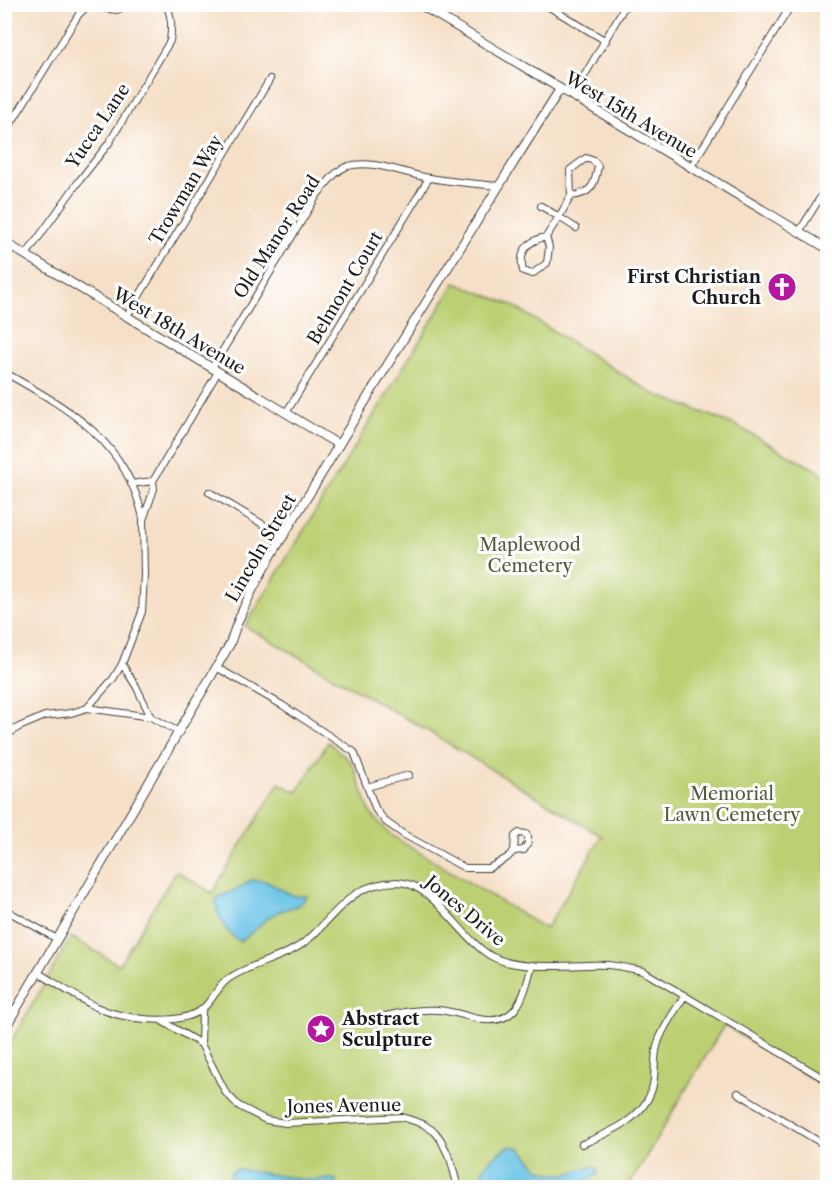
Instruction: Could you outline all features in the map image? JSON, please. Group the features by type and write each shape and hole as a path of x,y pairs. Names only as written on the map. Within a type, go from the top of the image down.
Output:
{"street":[{"path":"4,135 79,14 88,6 117,10 128,4"},
{"name":"Yucca Lane","path":"26,255 109,143 170,41 171,14 166,4"},
{"name":"West 15th Avenue","path":"420,4 828,249"},
{"path":"544,4 606,41"},
{"path":"573,97 627,4"},
{"path":"690,168 792,4"},
{"name":"Trowman Way","path":"127,316 270,79"},
{"name":"Lincoln Street","path":"4,1030 230,644 250,594 339,445 560,89"},
{"path":"546,237 549,247 548,263 532,274 523,271 521,266 524,250 536,240 546,237 572,196 585,192 595,184 598,166 594,161 586,158 570,170 572,196"},
{"name":"Old Manor Road","path":"143,520 154,489 153,481 318,194 334,175 345,167 380,166 429,178 499,186"},
{"name":"Belmont Court","path":"286,413 429,178"},
{"path":"799,232 828,185"},
{"path":"541,206 576,228"},
{"name":"West 18th Avenue","path":"5,243 339,445"},
{"path":"4,372 76,417 100,436 116,455 131,484 143,520 142,612 122,664 113,679 87,708"},
{"path":"131,484 153,481"},
{"path":"209,492 284,537"},
{"path":"122,664 151,717"},
{"path":"216,667 354,752 376,810 386,822 465,868 489,868 499,864 514,851"},
{"path":"4,737 19,727 45,716 71,713 87,708 151,717 179,732"},
{"path":"367,787 409,775"},
{"name":"Jones Drive","path":"201,1010 227,980 297,949 346,900 361,889 399,882 428,896 490,956 513,964 609,965 643,971 828,1081"},
{"path":"4,909 57,939"},
{"path":"369,1020 421,1010 437,1010 498,1020 509,1016 516,1009 523,996 532,965"},
{"path":"38,972 95,1006 109,1012 162,1021 201,1044"},
{"path":"582,1144 633,1118 644,1108 654,1082 658,1043 685,995"},
{"path":"162,1021 201,1010 201,1044"},
{"name":"Jones Avenue","path":"201,1044 226,1093 239,1106 266,1120 286,1123 402,1117 423,1124 435,1132 441,1140 451,1161 458,1188"},
{"path":"738,1093 828,1147"}],"green space":[{"path":"455,283 512,305 652,393 735,425 827,476 827,1088 724,1025 628,1187 7,1188 5,1186 5,1052 71,937 119,965 176,871 212,893 279,783 297,792 328,742 352,763 371,814 392,836 546,929 602,836 421,727 245,626"}],"water":[{"path":"252,880 265,881 294,896 307,896 300,904 274,914 240,941 230,934 222,923 216,903 217,898"},
{"path":"511,1146 520,1148 540,1170 564,1175 590,1167 597,1168 598,1174 576,1187 479,1187 483,1168 499,1153"},
{"path":"238,1169 306,1180 334,1179 337,1181 333,1187 228,1187 231,1171"}],"place":[{"name":"First Christian Church","path":"782,287"},
{"name":"Abstract Sculpture","path":"321,1029"}],"park label":[{"name":"Maplewood Cemetery","path":"530,555"},
{"name":"Memorial Lawn Cemetery","path":"732,804"}]}
